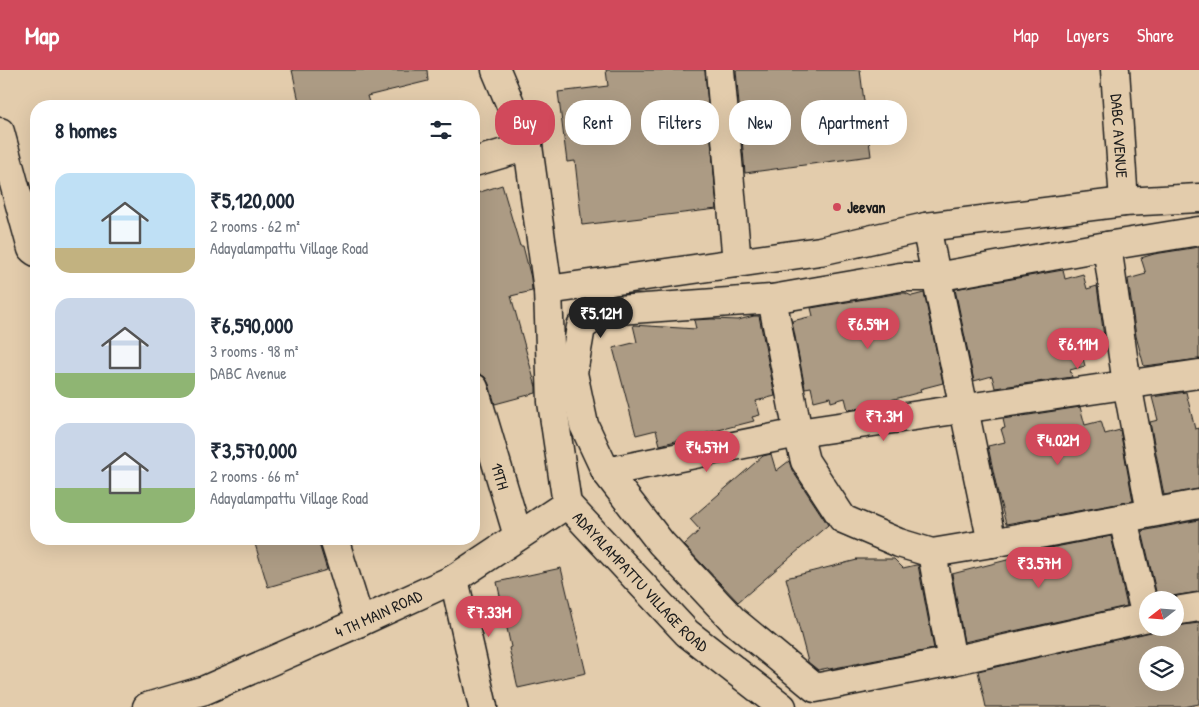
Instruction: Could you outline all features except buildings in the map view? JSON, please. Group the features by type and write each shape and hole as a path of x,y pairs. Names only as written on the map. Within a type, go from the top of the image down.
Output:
{"street":[{"name":"ADAYALAMPATTU VILLAGE ROAD","path":"496,70 528,146 548,290 552,402 566,504 687,633 782,707"},
{"path":"720,70 737,263"},
{"name":"DABC AVENUE","path":"1115,70 1124,202"},
{"path":"0,132 30,242"},
{"path":"480,160 528,146"},
{"path":"548,290 820,251 926,227 1124,202 1199,198"},
{"path":"926,227 992,543"},
{"path":"1139,619 952,661 815,688 734,621 661,543 606,472 584,425 573,373 581,328 604,311 772,299 900,277 936,278 1106,246 1199,231"},
{"path":"1106,246 1127,384 1151,512"},
{"path":"772,299 805,461 843,519 899,543 932,553 1199,504"},
{"path":"606,472 798,433 1199,374"},
{"name":"19TH","path":"480,408 518,536"},
{"name":"4 TH MAIN ROAD","path":"147,707 207,699 360,622 454,579 566,504"},
{"path":"1123,519 1141,591"},
{"path":"336,545 360,622"},
{"path":"932,553 952,661"},
{"path":"454,579 483,707"},
{"path":"1184,610 1199,607"}],"place":[{"name":"Jeevan","path":"837,207"}]}
